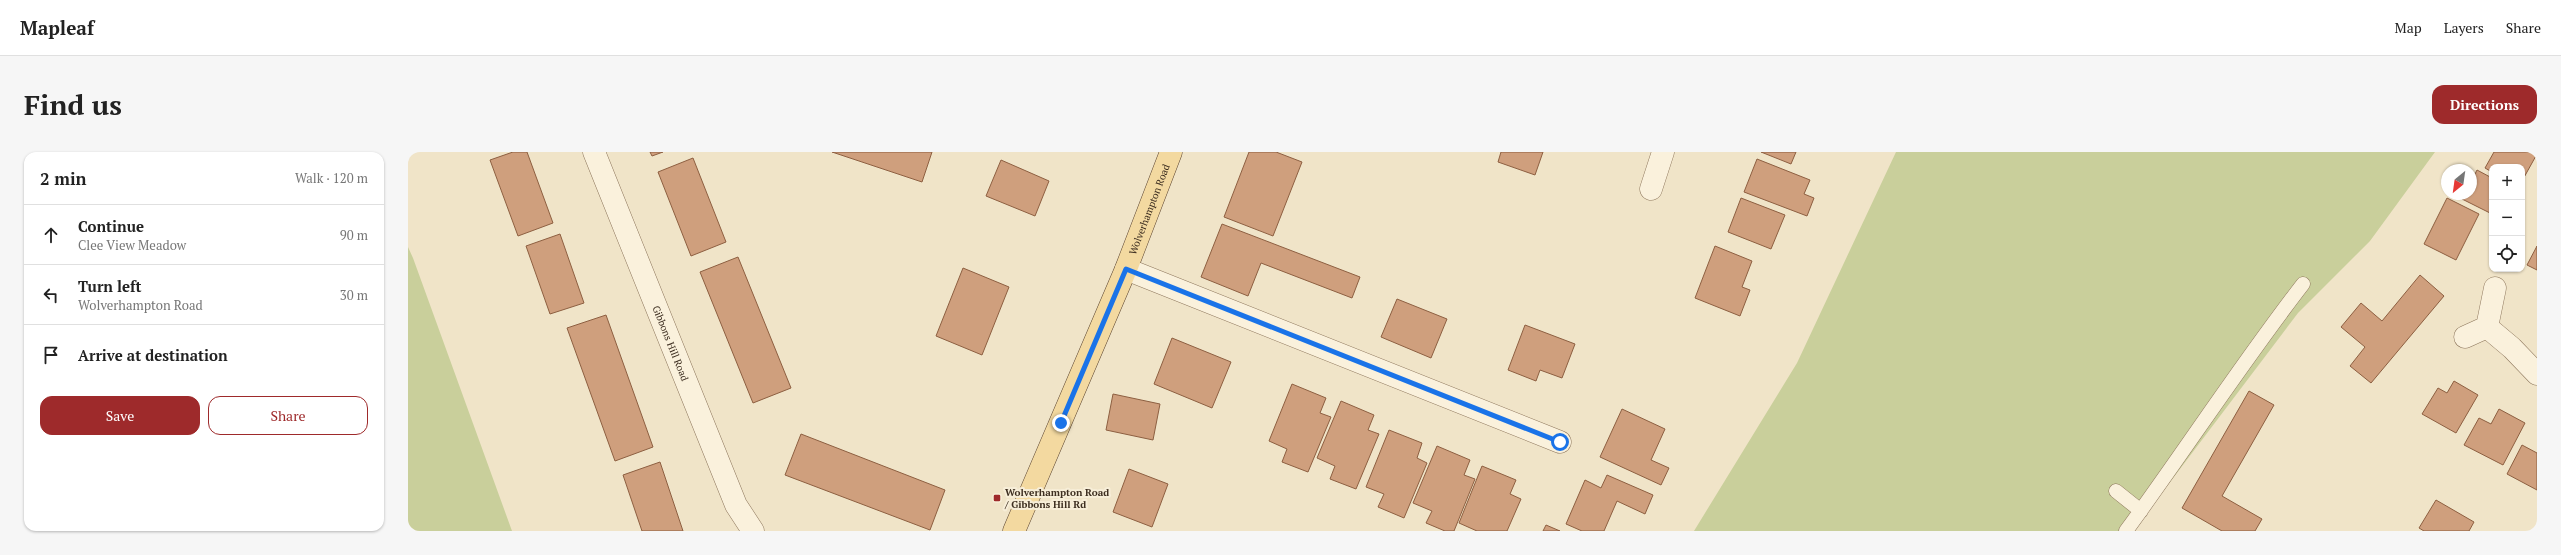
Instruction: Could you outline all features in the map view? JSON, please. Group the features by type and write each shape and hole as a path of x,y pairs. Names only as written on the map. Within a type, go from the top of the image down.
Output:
{"main road":[{"name":"Wolverhampton Road","path":"1014,531 1126,269 1171,152"}],"street":[{"name":"Gibbons Hill Road","path":"594,152 736,505 753,531"},
{"path":"1651,189 1664,152"},
{"path":"1126,269 1560,442"},
{"path":"2487,326 2495,288"},
{"path":"2465,337 2487,326"},
{"path":"2487,326 2537,374"}],"lane":[{"path":"2126,531 2202,427 2250,353 2303,284"},
{"path":"2116,491 2141,511"}],"green space":[{"path":"1896,152 2435,152 2370,241 2298,313 2133,531 1694,531 1797,363"},
{"path":"408,247 413,258 512,531 408,531"}],"building":[{"path":"513,152 527,152 553,223 518,236 490,160"},
{"path":"650,152 663,152 652,156"},
{"path":"832,152 932,152 922,182"},
{"path":"1249,152 1276,152 1302,162 1273,236 1224,217"},
{"path":"1501,152 1543,152 1535,175 1498,162"},
{"path":"1761,152 1796,152 1791,164"},
{"path":"2494,152 2537,152 2525,176 2525,164 2489,164 2489,170 2485,168"},
{"path":"693,158 726,242 691,256 658,172"},
{"path":"1757,159 1810,180 1804,194 1814,198 1807,216 1744,192"},
{"path":"1001,160 1049,181 1035,216 986,196"},
{"path":"2477,170 2489,176 2489,212 2464,200 2477,200"},
{"path":"1741,198 1785,215 1771,249 1728,232"},
{"path":"2446,200 2451,200 2479,214 2456,260 2424,244"},
{"path":"1222,224 1360,277 1352,298 1261,263 1248,296 1201,277"},
{"path":"560,234 584,303 550,314 526,246"},
{"path":"1715,246 1752,261 1742,287 1750,290 1740,316 1695,298"},
{"path":"2537,246 2537,270 2527,265"},
{"path":"738,257 791,388 753,403 700,272"},
{"path":"963,268 1009,287 982,355 936,336"},
{"path":"2420,275 2444,296 2371,383 2350,366 2365,347 2341,327 2361,303 2382,321"},
{"path":"1397,299 1447,319 1431,358 1381,337"},
{"path":"606,315 653,447 615,461 567,328"},
{"path":"1525,325 1575,344 1562,378 1540,370 1536,381 1508,370"},
{"path":"1172,338 1231,362 1212,408 1154,384"},
{"path":"2454,381 2478,395 2456,433 2422,414 2438,388 2447,393"},
{"path":"1292,384 1326,398 1320,413 1331,417 1308,472 1282,462 1287,449 1269,441"},
{"path":"2249,391 2274,405 2222,496 2262,519 2255,531 2222,531 2182,508"},
{"path":"1113,394 1160,404 1153,440 1106,430"},
{"path":"1341,401 1374,415 1368,430 1379,434 1356,489 1330,479 1335,466 1317,458"},
{"path":"1622,409 1665,429 1651,460 1669,468 1661,485 1600,457"},
{"path":"2499,409 2525,423 2503,465 2464,445 2479,418 2491,424"},
{"path":"1389,430 1422,443 1417,458 1427,463 1404,518 1378,507 1384,494 1366,487"},
{"path":"801,434 945,490 930,530 785,475"},
{"path":"2522,445 2537,453 2537,490 2507,474"},
{"path":"1437,446 1470,460 1464,475 1475,479 1454,531 1445,531 1426,523 1432,511 1413,503"},
{"path":"660,462 683,531 642,531 623,475"},
{"path":"1482,466 1516,480 1510,494 1521,499 1507,531 1477,531 1459,523"},
{"path":"1129,469 1168,484 1152,527 1113,512"},
{"path":"1607,475 1653,495 1645,514 1617,501 1604,531 1582,531 1566,524 1585,480 1601,488"},
{"path":"2436,500 2474,522 2469,531 2424,531 2419,528"},
{"path":"1546,525 1560,531 1543,531"}],"place":[{"name":"Wolverhampton Road / Gibbons Hill Rd","path":"997,498"}],"route":[{"path":"1061,423 1126,269 1560,442"}]}
